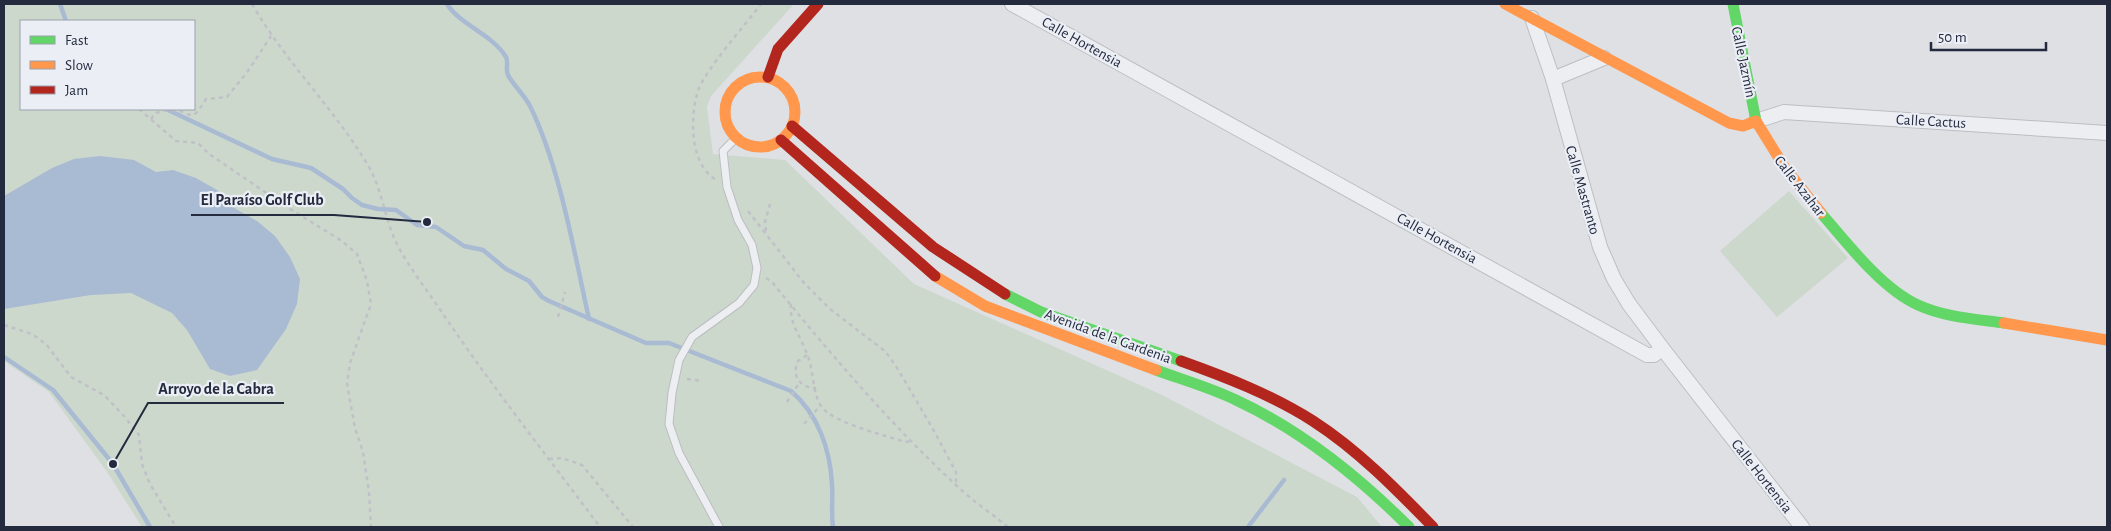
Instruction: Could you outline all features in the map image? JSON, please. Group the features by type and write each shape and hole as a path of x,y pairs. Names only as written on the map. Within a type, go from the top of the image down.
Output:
{"street":[{"path":"768,77 778,49 818,4"},
{"name":"Calle Hortensia","path":"1012,4 1647,355 1654,355 1662,348 1802,527"},
{"path":"1505,4 1604,58 1736,126 1743,126 1756,121"},
{"name":"Calle Jazmín","path":"1733,4 1742,58 1756,121"},
{"name":"Calle Mastranto","path":"1532,18 1553,80 1600,247 1614,279 1629,304 1662,348"},
{"path":"1553,80 1604,58"},
{"path":"756,76 768,77 783,85 793,98 795,109 792,126 781,140 770,146 758,148 746,145 728,129 725,118 725,106 728,95 735,86 745,79 756,76"},
{"name":"Calle Cactus","path":"1756,121 1784,112 2107,132"},
{"name":"Calle Azahar","path":"1756,121 1773,150 1808,199 1853,249 1904,298 1923,308 1946,314 2107,340"},
{"name":"Avenida de la Gardenia","path":"792,126 926,242 975,278 1028,307 1245,386 1293,409 1330,433 1386,479 1433,527"},
{"name":"Avenida de la Gardenia","path":"781,140 932,274 985,306 1238,400 1286,426 1374,491 1409,527"}],"lane":[{"path":"719,527 679,453 669,424 679,360 692,337 739,303 754,285 757,268 752,246 738,220 726,187 724,151 736,138"}],"path":[{"path":"252,4 271,36 333,116 369,168 381,195 388,222 399,247 464,346 600,527"},
{"path":"726,187 703,168 695,148 692,126 698,90 707,75 761,4"},
{"path":"151,119 155,112 172,110 190,116 198,113 206,99 227,97 248,71 271,36"},
{"path":"140,110 176,141 198,143 209,154 286,208 342,241 357,254 367,281 371,304 350,363 347,384 363,452 369,492 371,527"},
{"path":"766,233 765,222 770,204"},
{"path":"744,207 804,283 830,309 886,352 899,371 956,472 956,485"},
{"path":"756,274 772,282 878,405 913,442 956,485 1008,527"},
{"path":"558,317 565,292"},
{"path":"791,304 791,320 808,355 821,406 832,416 905,442 913,442"},
{"path":"4,325 32,334 46,344 71,377 104,395 124,416 139,435 142,464 150,484 176,527"},
{"path":"808,355 802,357 796,366 795,372 799,383 816,388"},
{"path":"675,377 702,381"},
{"path":"787,402 799,383"},
{"path":"804,424 817,408 821,406"},
{"path":"549,459 562,458 582,465 632,527"}],"shaded area":[{"path":"4,4 794,4 711,96 707,107 713,154 785,160 914,284 1160,394 1357,497 1382,527 142,527 107,472 49,392 4,361"},
{"path":"1789,191 1848,258 1777,317 1720,251"}],"water":[{"path":"100,156 134,160 156,172 173,170 196,178 217,190 236,209 257,221 275,236 290,257 300,279 297,304 286,329 257,370 230,376 210,369 187,330 172,313 131,293 91,295 4,309 4,196 52,168 74,159"}],"waterway":[{"path":"60,4 66,20"},
{"path":"447,4 460,18 493,42 506,57 508,75 530,106 541,130 565,210 589,319"},
{"path":"168,110 272,159 311,168 343,189 362,205 378,209 396,210 417,225 436,227 464,246 483,250 506,269 529,281 542,297 549,301 646,343 669,343 791,391 809,410 825,445 831,471 833,527"},
{"path":"4,357 53,390 113,464 150,527"},
{"path":"1248,527 1284,480"}],"traffic: fast":[{"path":"1733,4 1756,121"},
{"path":"1821,213 1878,277 1905,298 1938,312 2004,323"},
{"path":"1005,294 1041,312 1181,361"},
{"path":"1156,370 1228,396 1285,426 1350,473 1409,527"}],"traffic: slow":[{"path":"1505,4 1729,123 1743,126 1756,121 1785,168 1821,213"},
{"path":"767,77 780,83 789,92 793,98 795,112 793,126 785,137 774,145 753,147 746,145 735,137 727,126 725,105 727,98 735,87 746,79 767,77"},
{"path":"935,276 985,306 1156,370"},
{"path":"2004,323 2107,340"}],"traffic: jam":[{"path":"768,77 778,49 818,4"},
{"path":"792,126 933,247 1005,294"},
{"path":"781,140 935,276"},
{"path":"1181,361 1248,387 1281,403 1330,432 1391,484 1433,527"}],"place":[{"name":"El Paraíso Golf Club","path":"427,222"},
{"name":"Arroyo de la Cabra","path":"113,464"}]}
